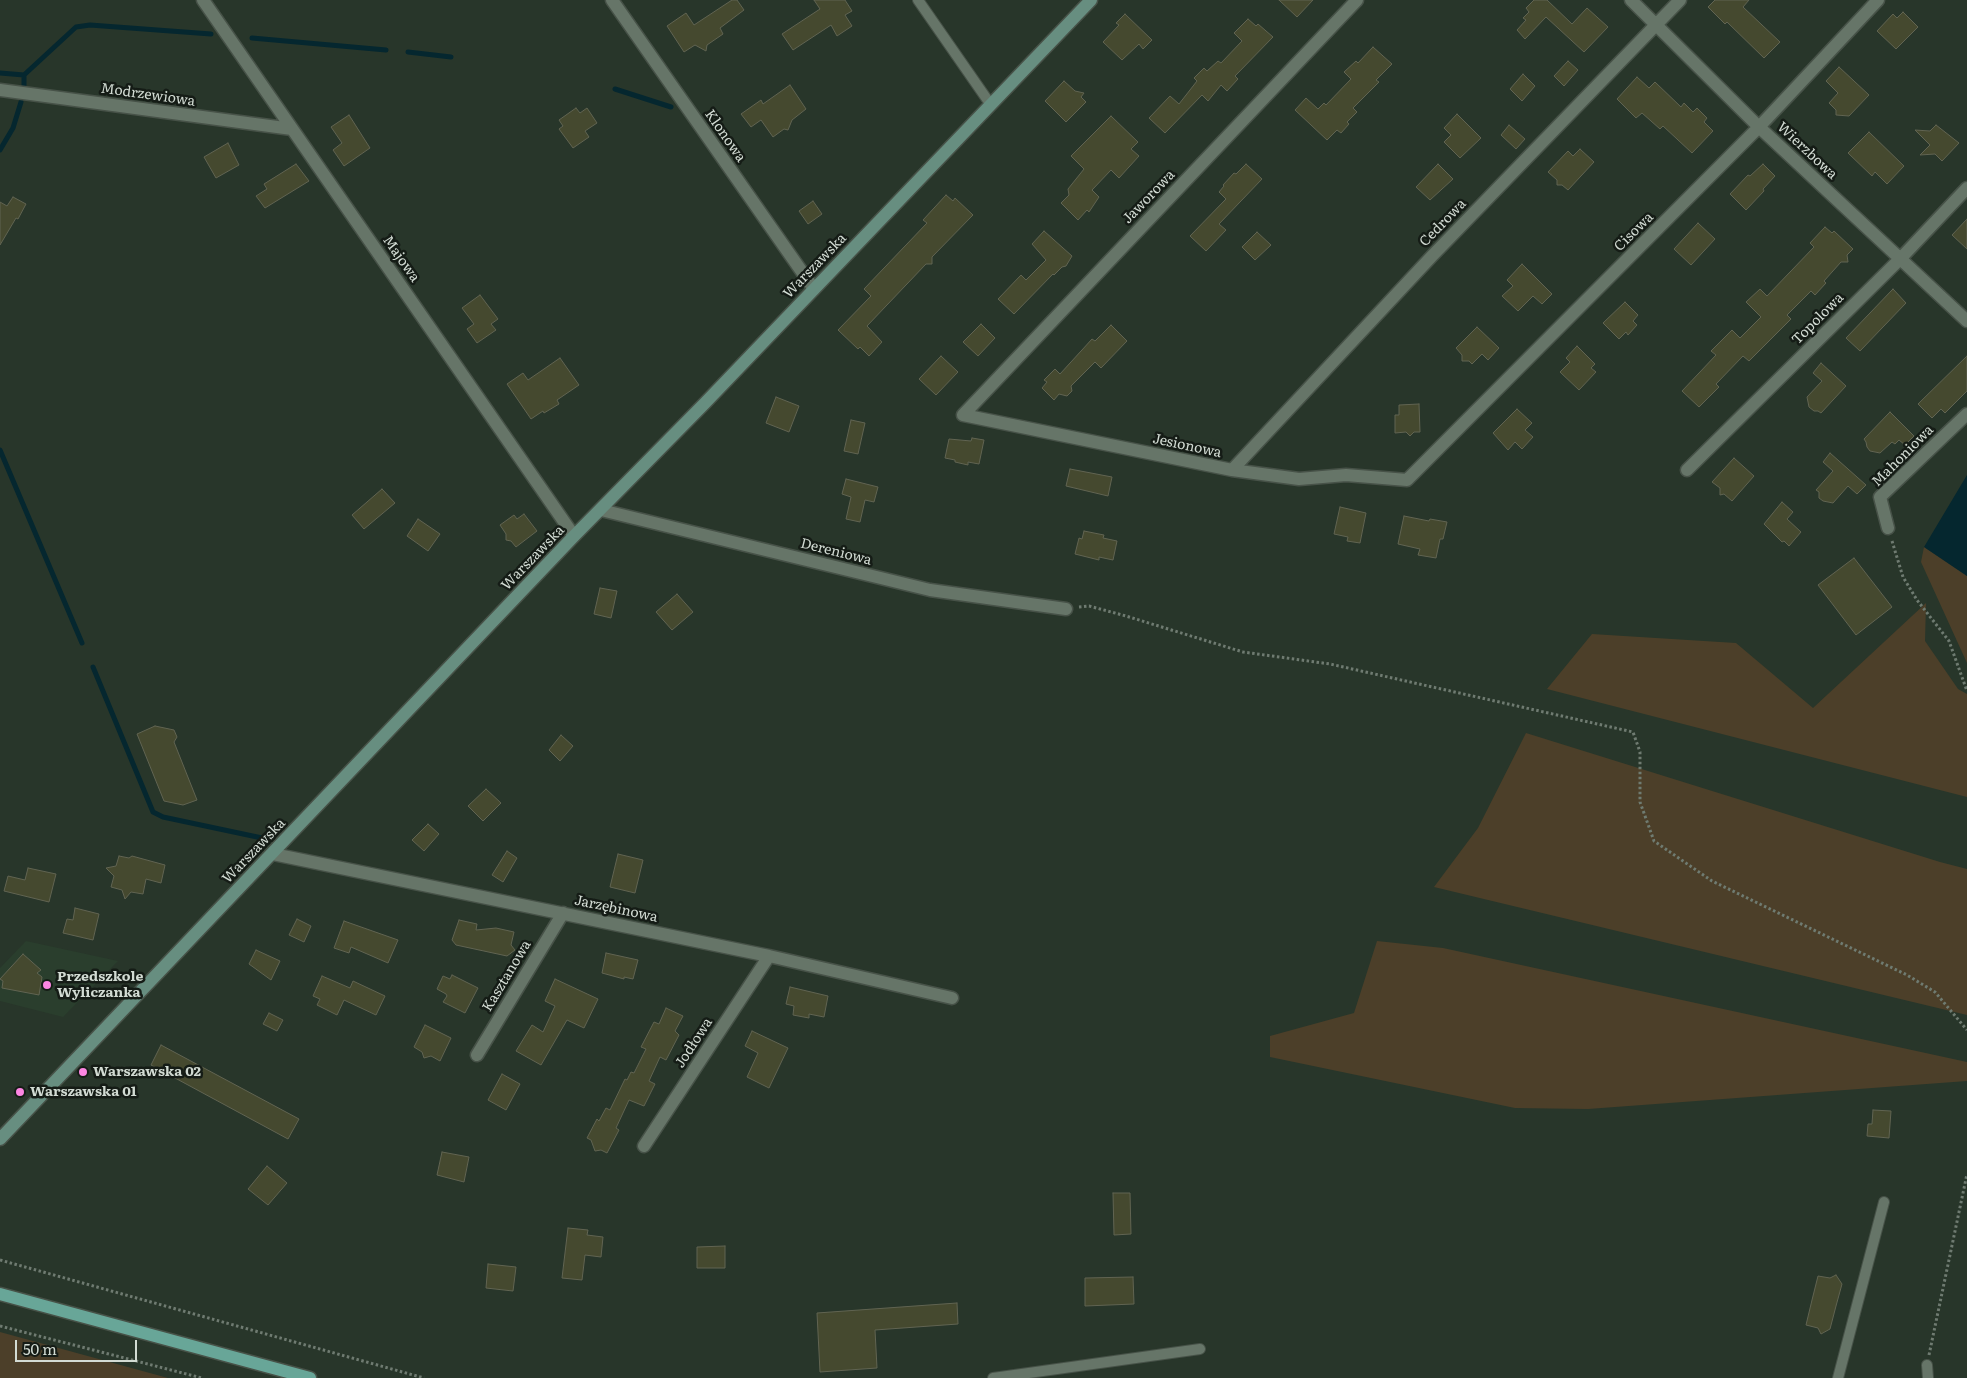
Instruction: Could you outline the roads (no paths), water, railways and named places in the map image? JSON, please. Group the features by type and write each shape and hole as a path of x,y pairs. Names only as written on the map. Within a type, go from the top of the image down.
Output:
{"main road":[{"path":"0,1294 310,1378"}],"street":[{"name":"Majowa","path":"203,0 574,536"},
{"name":"Klonowa","path":"612,0 814,289"},
{"name":"Warszawska","path":"0,1139 574,536 1091,0"},
{"name":"Jaworowa","path":"963,415 1358,0"},
{"name":"Wierzbowa","path":"1631,0 1759,127 1967,321"},
{"name":"Cedrowa","path":"1232,470 1432,256 1680,0"},
{"name":"Cisowa","path":"1407,480 1759,127 1878,0"},
{"name":"Modrzewiowa","path":"0,90 292,129"},
{"name":"Topolowa","path":"1687,470 1901,258 1967,188"},
{"name":"Mahoniowa","path":"1888,528 1880,497 1967,414"},
{"name":"Jesionowa","path":"963,415 1232,470 1299,479 1346,474 1407,480"},
{"name":"Dereniowa","path":"601,510 930,590 1066,609"},
{"name":"Jarzębinowa","path":"272,854 769,956 952,998"},
{"name":"Kasztanowa","path":"477,1055 563,913"},
{"name":"Jodłowa","path":"644,1146 769,956"}],"lane":[{"path":"918,0 991,105"},
{"path":"1838,1378 1884,1202"},
{"path":"992,1378 1200,1349"},
{"path":"1927,1365 1928,1378"}],"water":[{"path":"1967,475 1967,576 1924,547"}],"waterway":[{"path":"24,85 24,75 76,27 90,25 211,34"},
{"path":"252,38 386,50"},
{"path":"408,52 451,57"},
{"path":"0,73 24,75"},
{"path":"615,89 671,107"},
{"path":"0,150 13,128 21,102"},
{"path":"0,450 82,643"},
{"path":"93,667 153,812 163,817 262,838"}],"place":[{"name":"Przedszkole Wyliczanka","path":"47,985"},
{"name":"Warszawska 02","path":"83,1072"},
{"name":"Warszawska 01","path":"20,1092"}]}
